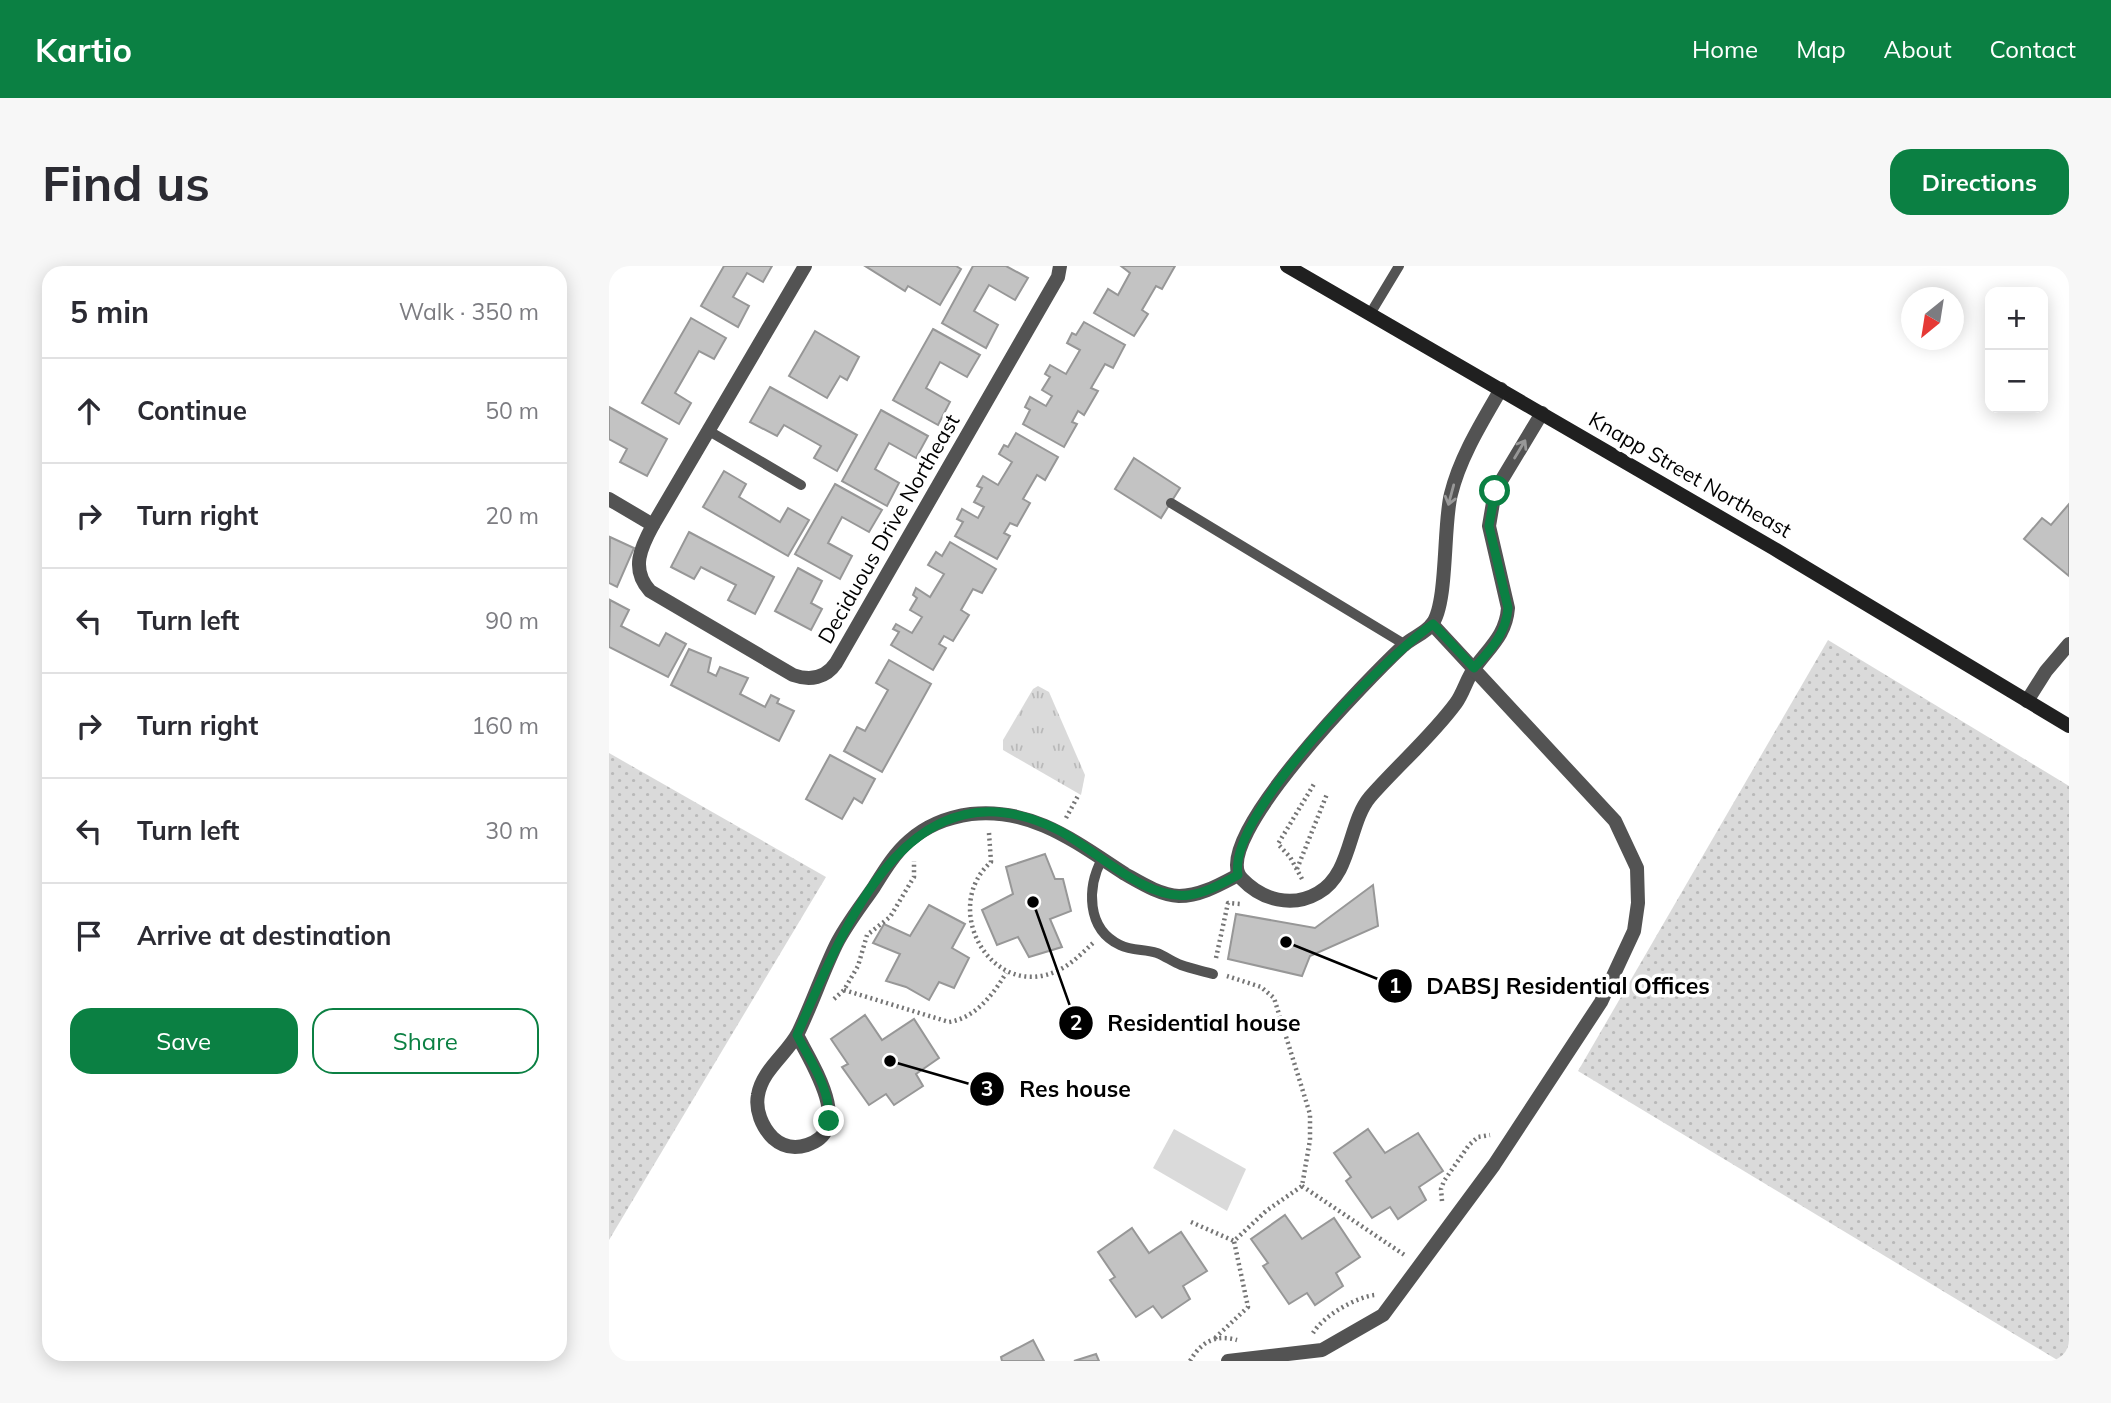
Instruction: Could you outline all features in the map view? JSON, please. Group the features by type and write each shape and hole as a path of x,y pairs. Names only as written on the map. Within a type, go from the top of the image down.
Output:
{"main road":[{"name":"Knapp Street Northeast","path":"1287,266 1542,413 2069,726"}],"street":[{"path":"609,499 653,525 806,266"},
{"name":"Deciduous Drive Northeast","path":"653,525 638,558 641,576 650,591 793,676 809,678 824,675 831,669 850,638 1058,277 1060,266"},
{"path":"1500,389 1464,458 1451,491 1445,520 1439,606 1433,624 1404,644 1312,739 1245,832 1235,862 1238,875 1251,888 1279,900 1310,897 1326,886 1342,863 1368,800 1456,703 1474,668 1495,645 1507,620 1508,608 1489,526 1495,491 1542,413"},
{"path":"1228,1361 1322,1350 1383,1315 1515,1132 1601,1002 1633,931 1638,903 1637,868 1615,821 1433,624"},
{"path":"2027,701 2046,671 2069,644"},
{"path":"797,1035 830,1105 829,1121 822,1135 811,1144 795,1148 779,1143 766,1130 758,1113 758,1094 767,1073 797,1035 837,943 892,859 909,841 929,827 954,816 1006,813 1058,830 1146,885 1175,896 1190,895 1215,887 1238,875"}],"lane":[{"path":"1370,314 1399,266"},
{"path":"709,431 801,485"},
{"path":"1171,503 1404,644"},
{"path":"1102,859 1091,887 1092,905 1105,934 1117,944 1131,950 1157,953 1180,965 1213,974"}],"path":[{"path":"1310,897 1297,869 1278,844 1314,785"},
{"path":"1058,830 1079,794"},
{"path":"1297,869 1327,794"},
{"path":"980,833 1003,835"},
{"path":"989,833 991,862 973,883 969,909 981,945 991,961 1006,973 1042,976 1060,970 1105,934"},
{"path":"833,1000 844,990 858,966 866,935 890,917 914,877 917,854"},
{"path":"1228,903 1213,974 1252,983 1274,998 1311,1124 1302,1186 1266,1211 1234,1241"},
{"path":"844,990 949,1022 964,1020 997,987 1006,973"},
{"path":"1442,1206 1440,1189 1469,1145 1478,1137 1515,1132"},
{"path":"1302,1186 1408,1258"},
{"path":"1191,1222 1234,1241"},
{"path":"1189,1361 1205,1342 1215,1338 1248,1307 1234,1241"},
{"path":"1403,1266 1416,1247"},
{"path":"1305,1351 1322,1321 1363,1297 1385,1291"},
{"path":"1215,1338 1249,1343"}],"green space":[{"path":"1828,640 2069,786 2069,1361 2059,1361 1578,1071"},
{"path":"1038,686 1049,692 1085,775 1081,795 1003,750 1003,740 1033,689"},
{"path":"609,753 826,877 609,1240"},
{"path":"1174,1129 1246,1169 1227,1211 1153,1168"}],"building":[{"path":"724,266 772,266 763,282 747,273 733,297 749,306 738,327 701,306"},
{"path":"865,266 956,266 961,269 940,305 908,286 905,291"},
{"path":"973,266 1006,266 1028,278 1015,300 989,285 974,311 998,325 986,348 942,323"},
{"path":"1121,266 1175,266 1162,289 1156,286 1142,310 1148,314 1134,336 1094,313 1108,289 1118,295 1130,273"},
{"path":"691,318 726,338 714,359 699,351 675,393 691,403 679,424 642,403"},
{"path":"1084,322 1125,345 1113,368 1105,364 1091,388 1098,391 1084,415 1078,411 1072,422 1077,424 1064,447 1023,424 1030,410 1025,407 1030,397 1046,406 1052,396 1042,390 1050,377 1045,374 1050,365 1066,374 1080,350 1067,343 1072,333 1076,335"},
{"path":"933,329 980,355 967,377 940,362 926,388 950,402 938,425 893,400"},
{"path":"815,331 859,357 847,380 840,376 827,398 789,376"},
{"path":"770,387 857,435 837,471 814,458 821,446 784,425 777,436 750,422"},
{"path":"609,407 667,439 647,476 620,462 627,449 609,439"},
{"path":"881,410 928,436 916,458 889,443 875,469 899,483 887,506 842,481"},
{"path":"1016,433 1058,457 1045,480 1037,475 1023,499 1030,503 1017,526 1010,523 1004,533 1010,536 997,559 955,536 963,522 957,519 962,509 978,518 984,507 974,502 982,488 977,486 983,476 998,485 1012,462 999,454 1004,445 1008,447"},
{"path":"1134,458 1180,488 1161,518 1115,489"},
{"path":"724,471 746,484 739,497 780,522 788,508 809,520 788,556 703,507"},
{"path":"835,484 882,510 869,532 842,517 828,543 852,556 840,579 795,554"},
{"path":"2069,504 2069,576 2024,539 2042,518 2051,525"},
{"path":"689,532 774,577 755,614 728,600 736,585 701,567 694,579 671,567"},
{"path":"610,537 634,548 617,587 609,583"},
{"path":"950,542 996,569 982,593 973,589 961,610 969,615 953,641 944,636 939,644 946,648 933,670 891,645 899,632 893,629 896,624 912,633 922,617 910,610 917,598 913,595 916,588 930,597 944,574 928,565 936,552 942,556"},
{"path":"798,568 822,581 811,603 822,609 811,630 775,611"},
{"path":"610,600 629,610 621,626 659,646 666,633 686,644 668,677 609,647"},
{"path":"689,649 711,658 708,672 716,676 720,667 748,678 740,694 765,707 771,695 779,699 777,703 794,711 779,741 671,685"},
{"path":"889,660 931,684 882,772 844,751 857,727 865,731 888,690 876,683"},
{"path":"830,755 875,779 862,803 854,798 842,819 806,799"},
{"path":"1045,854 1055,879 1063,879 1071,911 1050,919 1062,947 1029,957 1018,937 997,945 982,910 1013,894 1006,867"},
{"path":"1373,885 1378,926 1310,956 1302,976 1228,959 1236,914 1315,928"},
{"path":"929,905 965,924 952,948 969,958 954,988 939,982 929,1000 906,987 886,981 900,954 873,943 884,924 910,936"},
{"path":"865,1015 882,1040 914,1019 939,1058 916,1074 923,1086 894,1105 886,1094 869,1105 842,1067 848,1064 831,1039"},
{"path":"1368,1129 1385,1153 1418,1133 1443,1171 1419,1187 1426,1200 1398,1219 1390,1207 1372,1218 1346,1181 1351,1177 1334,1153"},
{"path":"1285,1215 1302,1239 1334,1218 1360,1257 1336,1273 1343,1286 1315,1305 1307,1293 1289,1304 1263,1266 1268,1263 1251,1239"},
{"path":"1132,1228 1149,1253 1181,1232 1207,1271 1183,1286 1190,1299 1162,1318 1153,1306 1136,1317 1110,1280 1115,1277 1098,1252"},
{"path":"1033,1340 1044,1361 1002,1361 1001,1357"},
{"path":"1096,1354 1099,1361 1074,1361"}],"place":[{"name":"Residential house","path":"1033,902"},
{"name":"DABSJ Residential Offices","path":"1286,942"},
{"name":"Res house","path":"890,1061"}],"route":[{"path":"829,1121 830,1105 797,1035 837,943 892,859 909,841 929,827 954,816 1006,813 1058,830 1134,879 1175,896 1190,895 1215,887 1238,875 1235,862 1245,832 1312,739 1404,644 1433,624 1474,668 1495,645 1503,632 1508,608 1499,579 1489,526 1495,491"}]}
